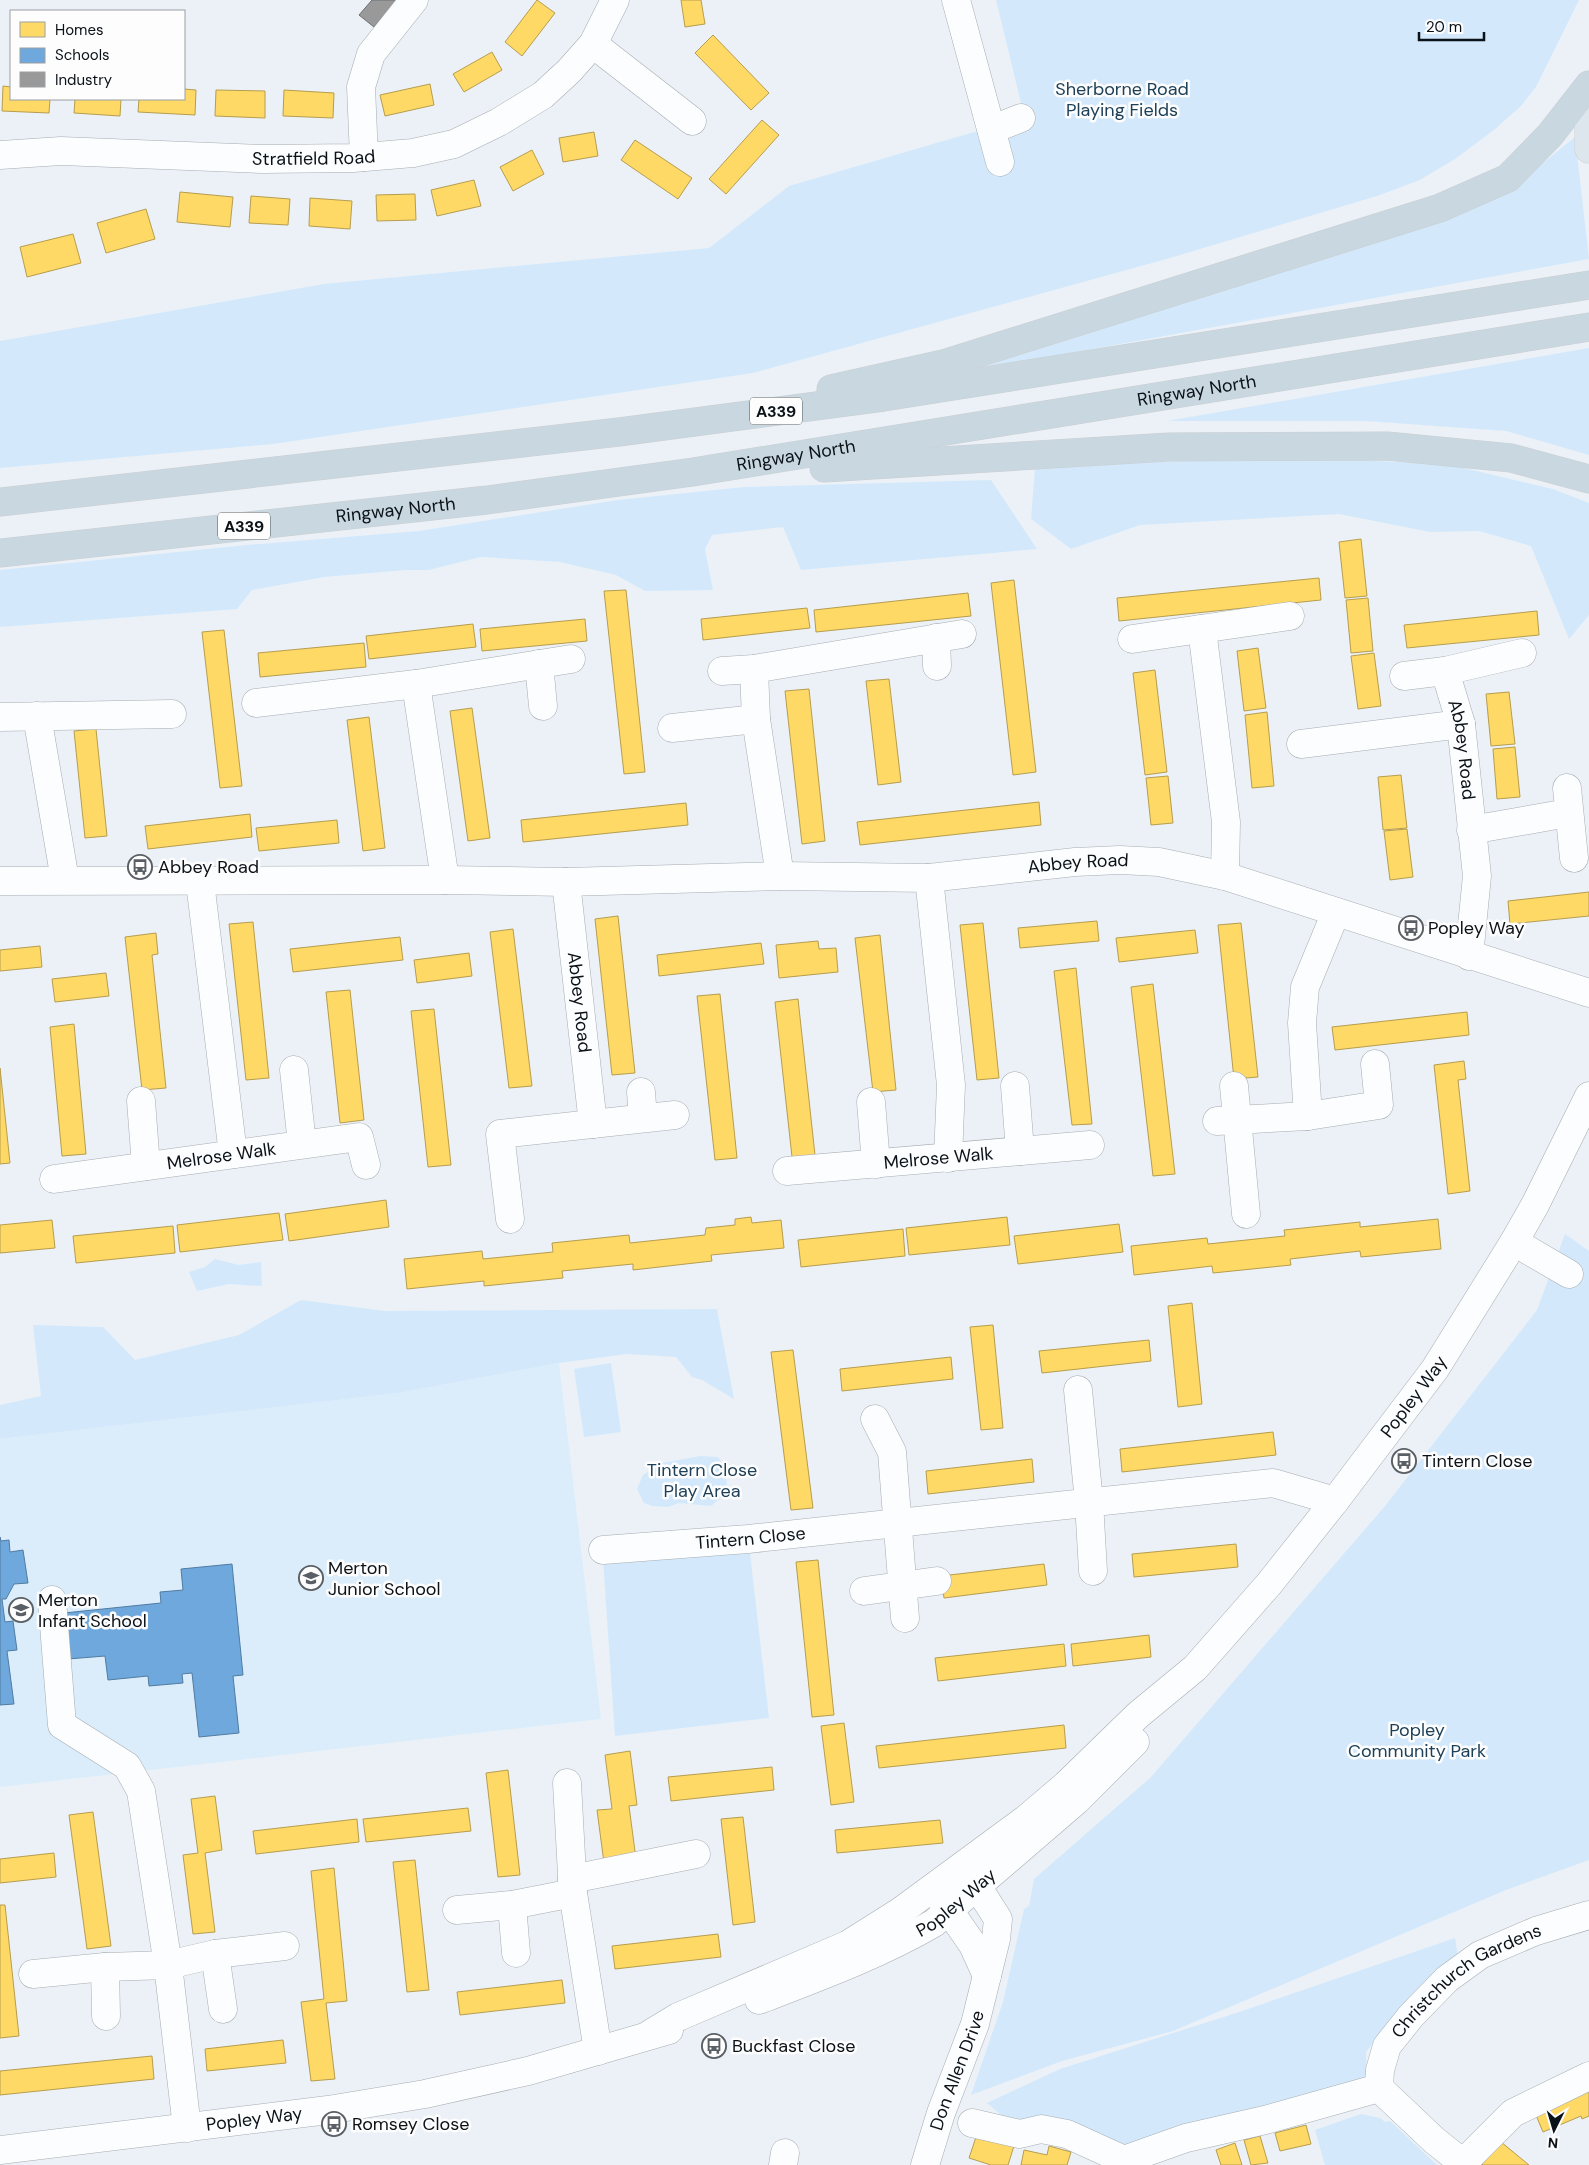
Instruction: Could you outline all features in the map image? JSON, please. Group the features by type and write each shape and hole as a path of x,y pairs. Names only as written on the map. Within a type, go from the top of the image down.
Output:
{"highway":[{"path":"716,419 842,386 943,364 1440,208 1508,178 1550,135 1589,85"},
{"name":"A339","path":"0,502 357,462 884,397 1589,285"},
{"name":"Ringway North","path":"0,553 487,500 693,472 1589,327"},
{"path":"693,472 845,467 1169,446 1387,446 1511,458 1589,479"}],"main road":[{"path":"1589,110 1589,149"}],"street":[{"path":"364,157 361,86 371,54 414,0"},
{"name":"Stratfield Road","path":"0,155 61,151 263,159 364,157 414,153 454,144 499,122 543,95 569,72 593,44 615,0"},
{"path":"956,0 993,129 1000,162"},
{"path":"593,44 693,120"},
{"path":"993,129 1021,118"},
{"path":"1132,638 1290,616"},
{"path":"1202,629 1226,822 1225,876"},
{"path":"722,671 754,669 949,636 937,666"},
{"path":"1404,676 1445,671 1522,653"},
{"path":"256,703 416,684 571,658"},
{"path":"539,664 543,706"},
{"path":"754,669 756,719 780,876"},
{"name":"Abbey Road","path":"1445,671 1461,724 1477,876 1469,956"},
{"path":"416,684 446,880"},
{"path":"0,716 159,721"},
{"path":"37,716 64,880"},
{"path":"672,728 756,719"},
{"path":"1301,744 1461,724"},
{"path":"1471,830 1568,801 1574,858"},
{"name":"Abbey Road","path":"0,881 446,880 566,882 780,876 929,878 1075,862 1120,860 1158,862 1225,876 1589,993"},
{"path":"929,878 951,1085 948,1158"},
{"path":"200,882 233,1154"},
{"name":"Abbey Road","path":"566,882 593,1124"},
{"path":"1308,1116 1302,1024 1305,988 1336,912"},
{"path":"1227,1120 1308,1116 1379,1106 1376,1064"},
{"path":"294,1070 302,1144"},
{"path":"1015,1086 1020,1151"},
{"path":"1234,1086 1227,1120 1246,1214"},
{"name":"Popley Way","path":"0,2150 328,2110 425,2094 528,2071 650,2034 691,2025 843,1968 934,1923 950,1910 971,1876 1046,1802 1138,1715 1195,1668 1269,1584 1335,1501 1435,1368 1535,1205 1589,1096"},
{"path":"141,1101 146,1166"},
{"path":"871,1102 876,1164"},
{"path":"510,1219 500,1134 593,1124 642,1105 675,1115"},
{"name":"Melrose Walk","path":"54,1179 360,1137 366,1165"},
{"name":"Melrose Walk","path":"787,1172 1020,1151 1090,1149"},
{"path":"1514,1242 1569,1274"},
{"path":"1078,1390 1089,1502 1093,1571"},
{"path":"875,1419 892,1452 905,1618"},
{"name":"Tintern Close","path":"603,1550 748,1539 1273,1484 1335,1501"},
{"path":"864,1591 937,1581"},
{"path":"52,1600 62,1725 127,1766 141,1791 168,1965 187,2128"},
{"path":"567,1782 573,1886 598,2051"},
{"path":"456,1910 512,1905 573,1886 696,1854"},
{"name":"Popley Way","path":"650,2034 678,2017 847,1945 934,1888 971,1876"},
{"name":"Don Allen Drive","path":"925,2165 941,2113 974,2024 996,1939 998,1920 971,1876"},
{"path":"934,1888 973,1946 987,1976"},
{"path":"512,1905 516,1953"},
{"name":"Christchurch Gardens","path":"1379,2088 1380,2070 1387,2046 1411,2016 1448,1978 1480,1955 1536,1931 1589,1915"},
{"path":"33,1974 105,1967 168,1965 216,1954 285,1946"},
{"path":"216,1954 223,2009"},
{"path":"105,1967 106,2016"},
{"path":"972,2123 1020,2134 1041,2130 1067,2134 1124,2163 1186,2138 1265,2120 1379,2088 1434,2140 1464,2164 1513,2113 1589,2076"}],"shaded area":[{"name":"Merton Junior School","path":"559,1363 601,1719 0,1787 0,1439 398,1393"}],"green space":[{"name":"Sherborne Road Playing Fields","path":"996,0 1579,0 1536,87 1521,106 1494,130 1455,159 1420,180 1377,196 1170,258 753,373 273,444 0,468 0,341 324,284 709,248 789,186 974,132 1028,132"},
{"path":"1575,137 1589,259 967,372 1185,302 1512,188"},
{"path":"1589,348 1589,455 1506,431 1366,421 1167,421"},
{"path":"1327,459 1447,464 1553,489 1589,503 1589,615 1569,639 1531,546 1479,531 1430,532 1339,514 1140,525 1071,549 1031,519 1035,468 1182,461"},
{"path":"991,480 1037,549 801,570 783,527 712,535 705,549 713,590 645,591 616,575 560,562 481,557 429,570 406,570 324,577 252,590 237,609 0,627 0,570 247,545 419,531 618,500 744,487"},
{"name":"Popley Community Park","path":"1565,1234 1589,1251 1589,1860 1506,1890 1173,2031 1062,2061 971,2095 1003,2002 1024,1909 1029,1906 1034,1879 1151,1777 1385,1506 1537,1310"},
{"path":"215,1259 239,1265 261,1262 262,1286 229,1284 197,1291 189,1272 205,1267"},
{"path":"301,1300 385,1311 717,1309 734,1399 702,1380 692,1377 676,1357 627,1354 559,1363 398,1393 0,1439 0,1405 41,1396 33,1325 103,1327 135,1360 239,1335"},
{"path":"611,1363 621,1432 584,1437 574,1369"},
{"name":"Tintern Close Play Area","path":"700,1456 718,1457 725,1468 728,1492 711,1506 679,1503 668,1507 652,1506 644,1503 637,1489 643,1475 662,1463"},
{"path":"749,1545 769,1718 615,1736 603,1560"},
{"path":"1455,1938 1458,1956 1398,2011 1366,2052 1367,2079 1127,2149 1021,2124 1001,2115 987,2103 1060,2069 1236,2013"},
{"path":"1361,2114 1380,2118 1385,2122 1390,2121 1437,2165 1325,2165 1315,2130"}],"building: Homes":[{"path":"537,0 555,13 522,56 505,42"},
{"path":"681,0 701,0 705,24 685,27"},
{"path":"713,35 769,93 751,110 695,53"},
{"path":"492,52 502,70 464,92 453,74"},
{"path":"430,84 434,105 385,116 380,95"},
{"path":"3,86 10,87 10,100 50,100 49,113 2,111"},
{"path":"185,89 196,90 195,115 138,112 139,100 185,100"},
{"path":"216,90 265,91 265,118 215,116"},
{"path":"284,90 334,93 333,118 283,116"},
{"path":"75,100 121,100 120,116 74,113"},
{"path":"762,120 779,135 726,194 709,179"},
{"path":"594,132 598,156 563,162 559,138"},
{"path":"635,140 692,178 678,199 621,160"},
{"path":"532,150 544,174 513,191 500,167"},
{"path":"474,180 481,206 437,216 431,190"},
{"path":"180,192 233,197 230,227 177,222"},
{"path":"415,194 416,220 377,221 376,195"},
{"path":"251,196 290,199 288,225 249,223"},
{"path":"310,198 352,201 350,229 309,226"},
{"path":"146,209 155,239 106,253 97,223"},
{"path":"73,234 81,263 27,277 20,247"},
{"path":"1361,539 1367,596 1345,598 1339,542"},
{"path":"1319,578 1321,600 1119,621 1117,598"},
{"path":"1014,580 1036,772 1013,775 991,583"},
{"path":"626,590 645,772 624,774 604,591"},
{"path":"968,593 971,616 816,632 814,610"},
{"path":"1368,598 1373,651 1351,653 1346,600"},
{"path":"807,608 810,628 703,640 701,619"},
{"path":"1537,611 1539,635 1407,648 1404,625"},
{"path":"585,619 587,641 482,651 480,629"},
{"path":"473,624 476,647 369,659 366,636"},
{"path":"224,630 242,786 220,788 202,632"},
{"path":"364,643 366,667 260,677 258,653"},
{"path":"1258,648 1266,708 1244,711 1237,651"},
{"path":"1374,653 1381,706 1358,709 1351,656"},
{"path":"1155,670 1167,772 1145,775 1133,673"},
{"path":"889,679 901,782 878,785 866,681"},
{"path":"809,689 825,841 802,844 785,691"},
{"path":"1509,692 1515,744 1491,746 1486,694"},
{"path":"472,708 490,838 468,841 450,711"},
{"path":"1267,712 1274,786 1252,788 1245,715"},
{"path":"369,717 385,848 363,851 347,720"},
{"path":"96,729 107,836 85,838 74,731"},
{"path":"1515,747 1520,797 1497,799 1493,749"},
{"path":"1401,775 1407,828 1383,830 1378,777"},
{"path":"1168,776 1173,823 1151,825 1146,778"},
{"path":"1039,802 1041,825 860,845 857,822"},
{"path":"686,803 688,825 523,842 521,820"},
{"path":"250,814 252,837 148,849 145,826"},
{"path":"337,820 339,843 259,851 256,828"},
{"path":"1407,829 1413,877 1390,880 1384,831"},
{"path":"1589,892 1589,916 1510,924 1508,901"},
{"path":"618,916 635,1073 612,1075 595,919"},
{"path":"1097,921 1099,941 1020,948 1018,928"},
{"path":"253,922 269,1078 246,1080 229,924"},
{"path":"983,923 999,1078 977,1080 960,925"},
{"path":"1241,923 1258,1077 1234,1079 1218,925"},
{"path":"513,929 532,1086 509,1088 490,932"},
{"path":"1195,930 1198,953 1119,962 1116,938"},
{"path":"156,933 158,954 152,955 166,1088 142,1090 125,937"},
{"path":"880,935 896,1090 873,1092 855,938"},
{"path":"400,937 403,960 293,972 290,949"},
{"path":"818,941 819,949 836,948 838,972 779,978 776,945"},
{"path":"761,943 764,964 659,976 657,955"},
{"path":"40,946 42,967 0,971 0,950"},
{"path":"469,953 472,976 417,983 414,960"},
{"path":"1076,968 1092,1124 1072,1125 1054,971"},
{"path":"106,973 109,996 55,1002 52,979"},
{"path":"1153,984 1175,1174 1153,1176 1131,987"},
{"path":"350,990 364,1120 340,1123 326,992"},
{"path":"720,994 737,1158 715,1160 697,996"},
{"path":"798,999 815,1155 792,1157 775,1002"},
{"path":"434,1009 451,1165 428,1167 411,1011"},
{"path":"1467,1012 1469,1035 1335,1050 1332,1027"},
{"path":"74,1024 86,1154 62,1156 50,1027"},
{"path":"1464,1061 1466,1079 1458,1080 1470,1191 1448,1194 1434,1065"},
{"path":"0,1068 10,1163 0,1164"},
{"path":"386,1200 389,1227 289,1241 285,1214"},
{"path":"279,1213 283,1240 180,1252 177,1225"},
{"path":"751,1217 752,1223 781,1220 784,1248 711,1255 712,1261 633,1270 633,1264 562,1271 563,1278 484,1286 484,1281 407,1289 404,1259 482,1251 483,1259 553,1252 552,1243 629,1235 630,1243 705,1235 706,1228 735,1225 735,1219"},
{"path":"1007,1217 1010,1245 909,1255 906,1228"},
{"path":"1438,1219 1441,1249 1361,1257 1360,1251 1290,1259 1291,1265 1213,1273 1212,1266 1134,1275 1131,1246 1207,1238 1208,1244 1285,1236 1284,1230 1360,1222 1360,1227"},
{"path":"52,1220 55,1248 0,1253 0,1225"},
{"path":"1119,1224 1123,1252 1018,1264 1014,1236"},
{"path":"173,1226 175,1253 76,1263 73,1236"},
{"path":"903,1229 905,1256 801,1267 798,1240"},
{"path":"1192,1303 1202,1404 1178,1407 1168,1306"},
{"path":"993,1325 1003,1428 981,1430 970,1327"},
{"path":"1149,1340 1151,1361 1042,1373 1039,1351"},
{"path":"793,1350 813,1508 791,1510 771,1352"},
{"path":"951,1357 953,1379 842,1391 840,1369"},
{"path":"1273,1432 1276,1455 1122,1472 1120,1449"},
{"path":"1032,1459 1034,1482 928,1494 926,1471"},
{"path":"1236,1544 1238,1567 1134,1577 1132,1554"},
{"path":"818,1560 834,1715 812,1717 796,1562"},
{"path":"1044,1564 1047,1585 944,1598 941,1576"},
{"path":"1149,1635 1151,1657 1073,1666 1071,1644"},
{"path":"1064,1644 1066,1666 938,1681 935,1658"},
{"path":"844,1723 854,1802 831,1805 821,1726"},
{"path":"1064,1725 1066,1748 879,1768 876,1746"},
{"path":"630,1751 637,1805 629,1806 636,1859 604,1863 597,1810 612,1809 605,1755"},
{"path":"772,1767 774,1790 671,1801 668,1777"},
{"path":"508,1770 520,1875 498,1877 486,1773"},
{"path":"215,1796 222,1850 205,1853 215,1932 193,1934 183,1855 198,1853 191,1799"},
{"path":"468,1808 471,1831 366,1842 363,1819"},
{"path":"93,1812 111,1946 87,1949 69,1815"},
{"path":"743,1817 755,1922 733,1925 721,1819"},
{"path":"357,1819 359,1842 256,1854 253,1831"},
{"path":"940,1820 943,1843 837,1853 835,1830"},
{"path":"54,1853 56,1877 0,1883 0,1859"},
{"path":"415,1860 429,1990 407,1992 393,1862"},
{"path":"334,1868 347,2001 326,2003 335,2079 311,2081 301,2002 324,1999 311,1871"},
{"path":"0,1905 5,1905 19,2036 0,2038"},
{"path":"718,1934 721,1957 615,1969 612,1946"},
{"path":"562,1980 565,2003 460,2015 457,1992"},
{"path":"283,2040 286,2063 207,2071 205,2049"},
{"path":"152,2056 154,2079 0,2095 0,2071"},
{"path":"1589,2084 1589,2116 1582,2119 1581,2116 1543,2132 1533,2108"},
{"path":"1306,2125 1311,2144 1280,2151 1275,2133"},
{"path":"977,2134 1014,2146 1008,2165 991,2165 969,2158"},
{"path":"1260,2136 1268,2163 1251,2165 1244,2140"},
{"path":"1495,2137 1529,2165 1483,2165 1476,2159"},
{"path":"1235,2143 1242,2165 1221,2165 1216,2150"},
{"path":"1049,2146 1071,2152 1067,2165 1021,2165 1024,2150 1047,2155"}],"building: Schools":[{"name":"Merton Infant School","path":"0,1537 1,1541 9,1540 10,1552 23,1550 28,1583 14,1584 6,1599 2,1599 5,1622 13,1621 17,1650 7,1651 14,1704 0,1705"},
{"path":"232,1564 243,1675 233,1676 239,1733 199,1737 192,1673 182,1674 183,1683 149,1686 148,1676 108,1680 105,1656 68,1659 64,1613 161,1603 160,1592 183,1590 181,1569"}],"building: Industry":[{"path":"372,0 397,0 374,27 359,15"}],"place":[{"name":"Abbey Road","path":"140,867"},
{"name":"Popley Way","path":"1411,928"},
{"name":"Tintern Close","path":"1404,1461"},
{"name":"Merton Junior School","path":"311,1578"},
{"name":"Merton Infant School","path":"21,1610"},
{"name":"Buckfast Close","path":"714,2046"},
{"name":"Romsey Close","path":"334,2124"}]}
